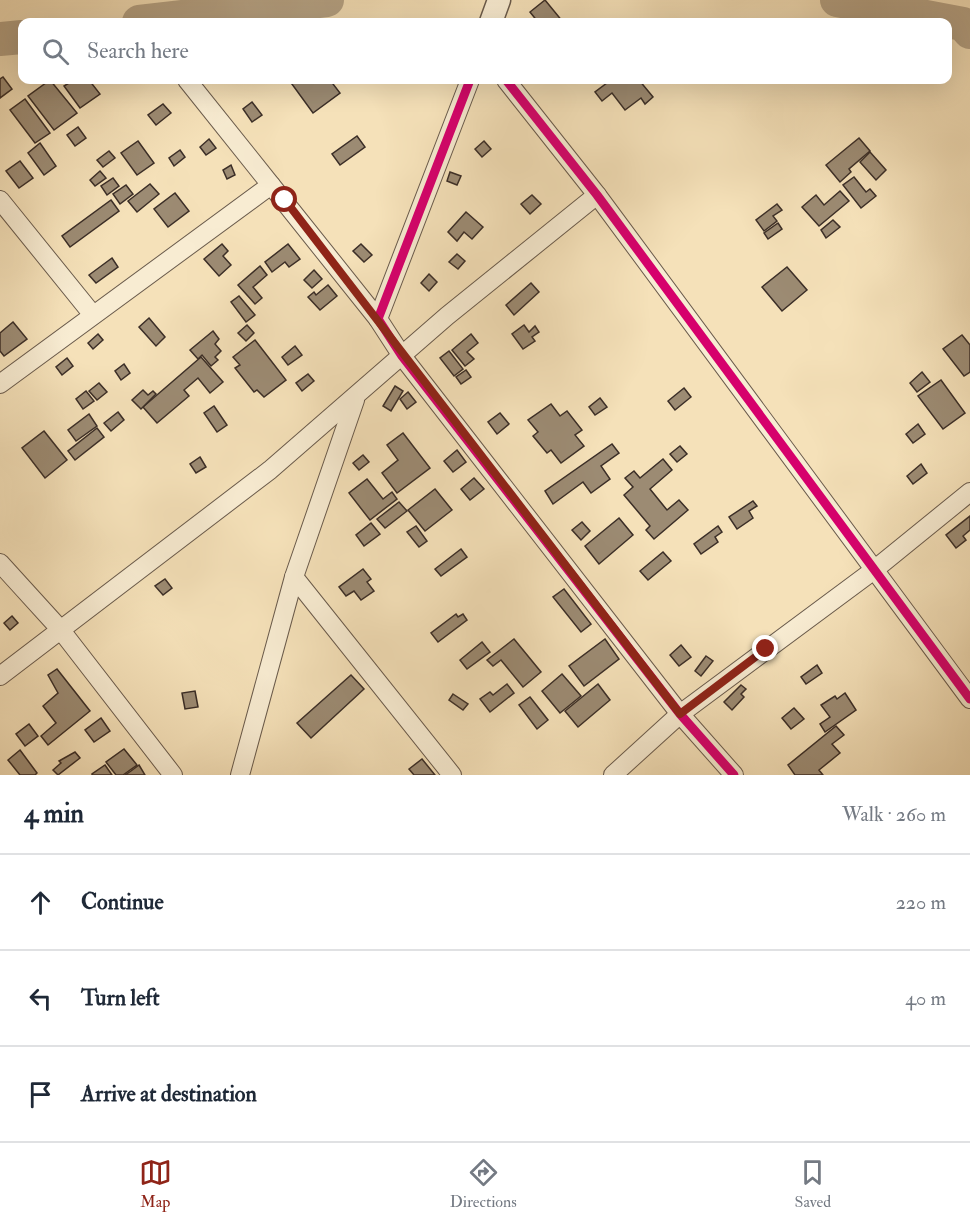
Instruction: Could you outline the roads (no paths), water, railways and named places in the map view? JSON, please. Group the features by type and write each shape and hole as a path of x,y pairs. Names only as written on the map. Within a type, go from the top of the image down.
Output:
{"street":[{"path":"492,18 499,0"},
{"path":"190,84 378,319 402,356 680,714 734,775"},
{"path":"378,319 468,84"},
{"path":"509,84 597,195 970,699"},
{"path":"0,384 271,185"},
{"path":"0,676 270,470 447,316 597,195"},
{"path":"0,200 93,315"},
{"path":"240,775 294,577 355,398"},
{"path":"614,775 680,714 874,570 970,492"},
{"path":"0,564 60,629 173,775"},
{"path":"294,577 452,775"}],"waterway":[{"path":"173,18 327,0"},
{"path":"837,0 932,18"},
{"path":"952,22 963,24 970,32"},
{"path":"0,39 18,37"}]}
